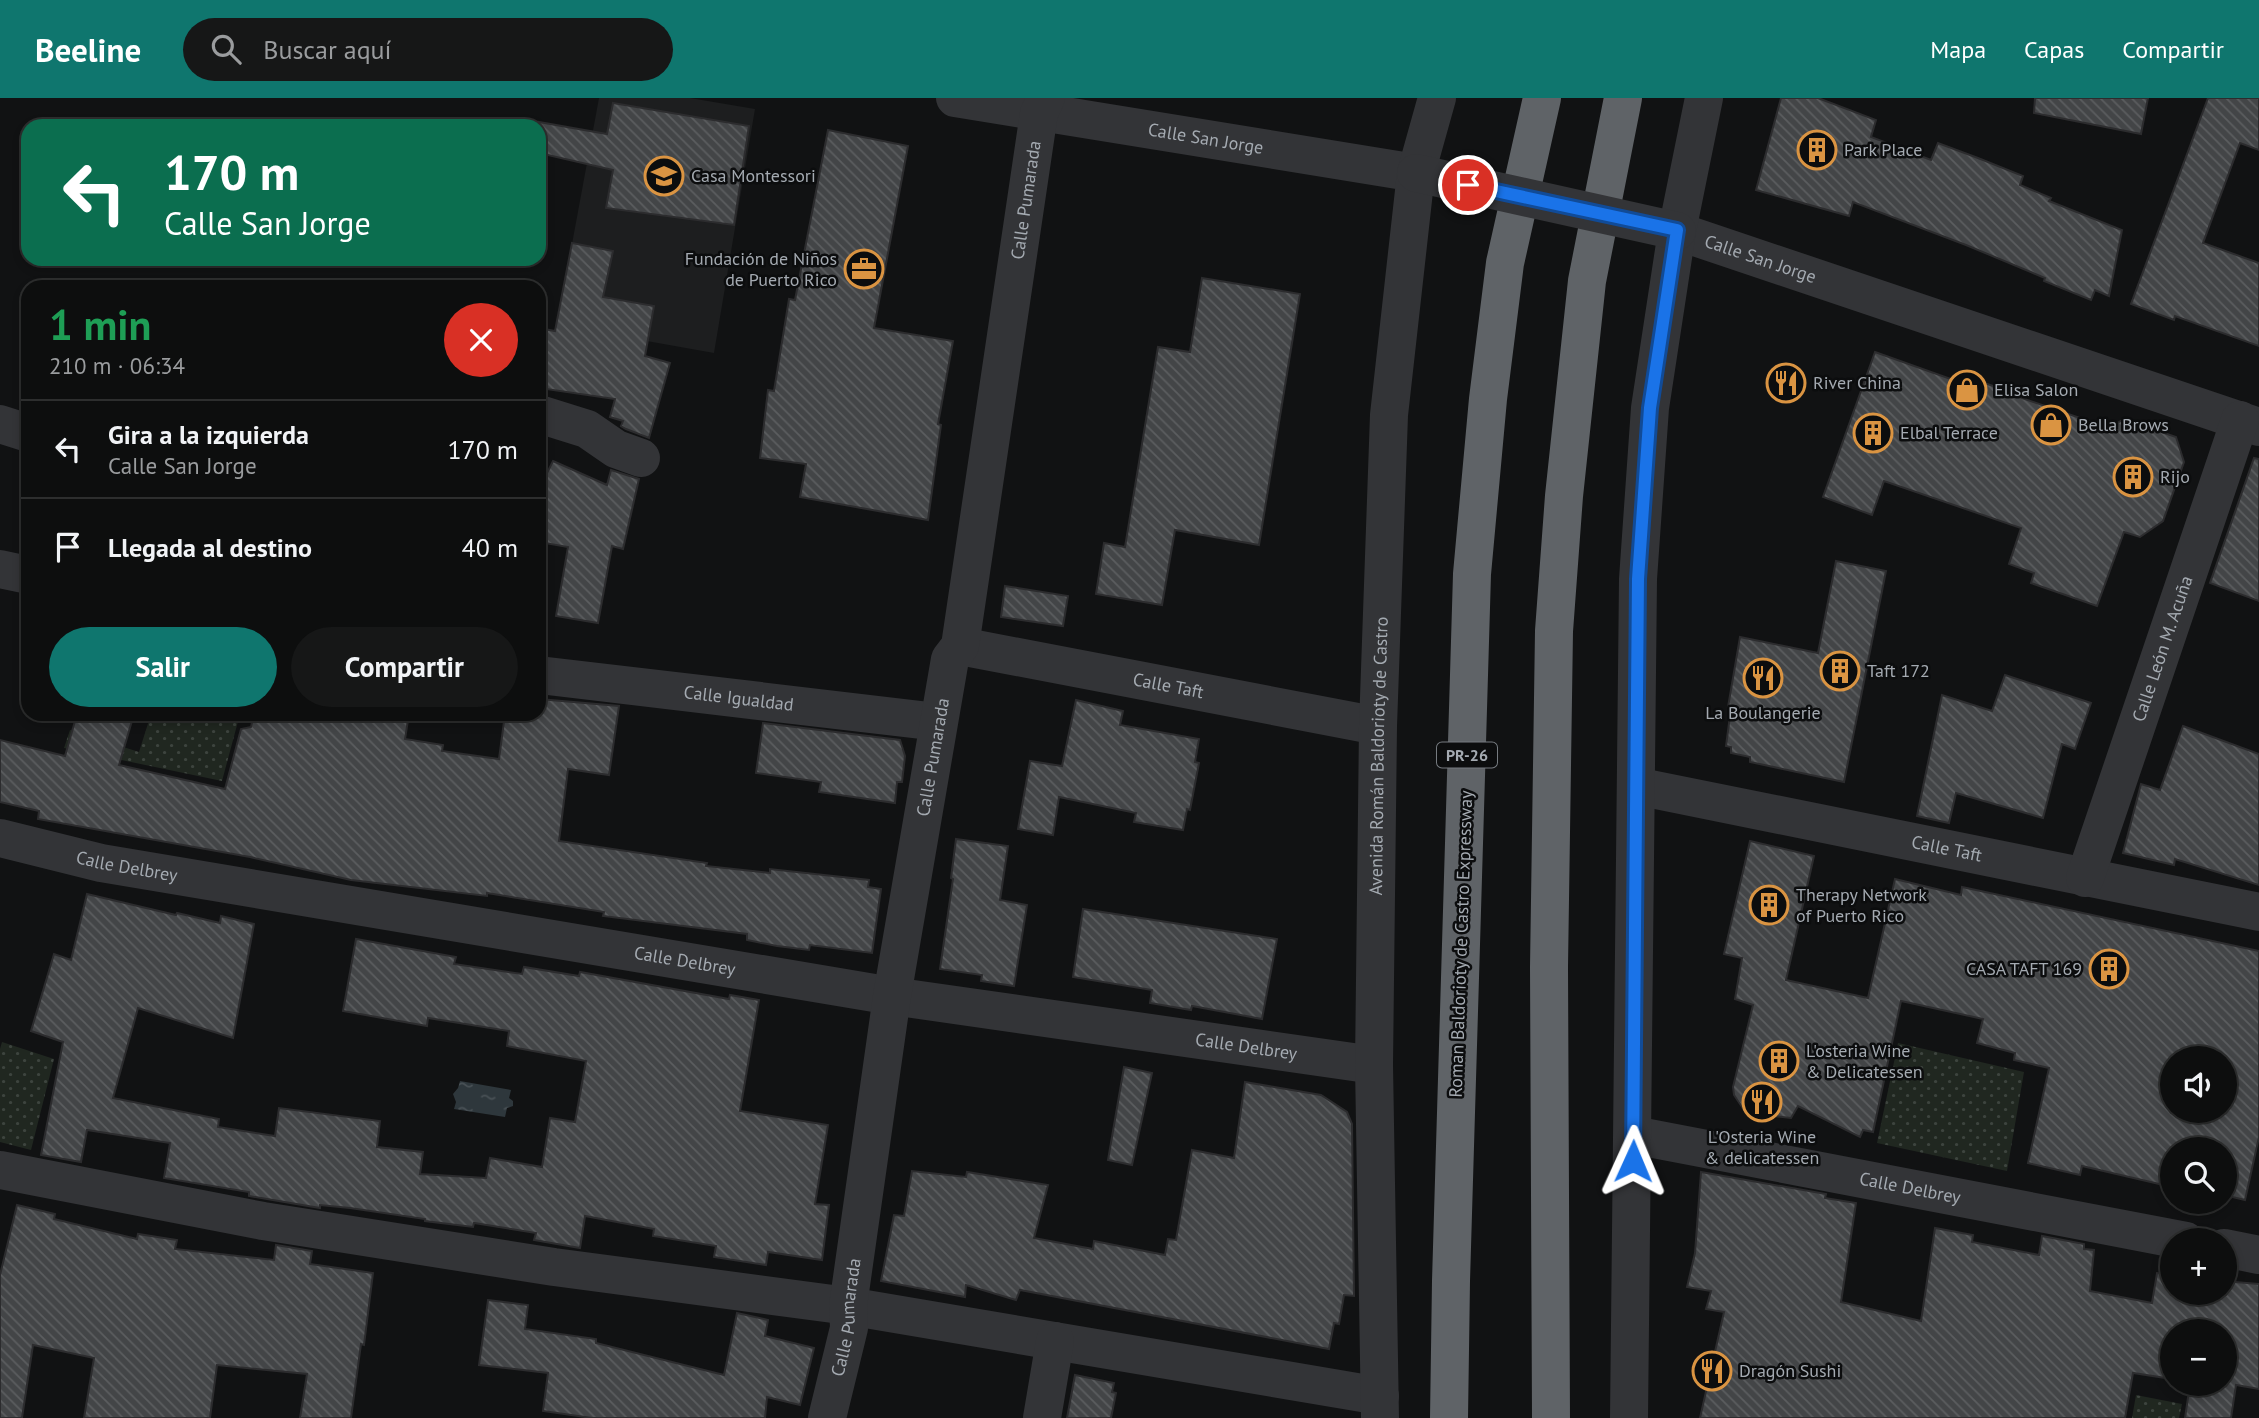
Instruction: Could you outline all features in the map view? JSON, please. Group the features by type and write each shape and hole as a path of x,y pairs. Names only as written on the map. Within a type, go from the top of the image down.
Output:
{"highway":[{"name":"Roman Baldorioty de Castro Expressway","path":"1449,1418 1472,574 1488,399 1505,263 1542,98"},
{"path":"1551,1418 1549,954 1555,631 1564,496 1587,281 1623,98"}],"street":[{"name":"Calle San Jorge","path":"955,98 1043,105 1416,173 1677,230 2250,424"},
{"name":"Avenida Román Baldorioty de Castro","path":"1380,1407 1374,1065 1378,726 1390,415 1416,173 1437,98"},
{"path":"1629,1418 1638,579 1650,408 1677,230 1704,98"},
{"name":"Calle Pumarada","path":"827,1418 849,1328 848,1307 892,996 950,659 960,646 1043,105"},
{"path":"546,416 587,429 616,449 640,458"},
{"path":"0,424 21,431"},
{"name":"Calle León M. Acuña","path":"2085,878 2250,424"},
{"path":"0,569 21,574"},
{"name":"Calle Taft","path":"960,646 1378,726"},
{"name":"Calle Igualdad","path":"546,676 938,722"},
{"name":"Calle Taft","path":"1636,786 2259,912"},
{"name":"Calle Delbrey","path":"0,838 101,863 892,996 1374,1065"},
{"name":"Calle Delbrey","path":"1633,1135 2160,1236"},
{"path":"0,1170 264,1220 554,1267 848,1307 1055,1340 1380,1407"},
{"path":"2237,1251 2259,1255"},
{"path":"1042,1418 1055,1340"}],"shaded area":[{"name":"Casa Montessori","path":"599,98 690,98 755,109 714,353 557,325"},
{"path":"149,721 238,721 222,781 64,748 70,730 139,752"},
{"path":"2,1042 54,1059 31,1150 0,1142"},
{"path":"1898,1043 2024,1072 2007,1171 1877,1143"},
{"path":"2136,1395 2182,1404 2179,1418 2132,1418"}],"water":[{"path":"460,1081 511,1090 509,1098 513,1101 513,1106 507,1108 505,1117 454,1109 456,1102 453,1094"}],"building":[{"path":"1781,98 1818,98 1876,120 1871,137 1931,160 1938,143 1978,158 2023,176 2020,185 2051,198 2049,201 2122,230 2109,296 2095,290 2091,300 1966,245 1853,202 1849,216 1756,190"},
{"path":"2035,98 2148,98 2141,134 2034,113"},
{"path":"2208,98 2259,98 2259,150 2240,143 2203,243 2259,263 2259,346 2175,316 2174,320 2131,304"},
{"path":"613,103 749,126 734,225 606,208 613,170 546,155 546,123 607,134"},
{"path":"828,130 908,146 874,328 953,341 938,424 941,425 928,520 800,497 806,464 760,458 768,390 774,391 789,299 795,300"},
{"path":"572,243 613,251 603,297 654,306 645,356 670,363 649,438 626,429 621,426 623,421 610,417 615,399 546,389 546,329 555,331"},
{"path":"1202,278 1300,294 1259,545 1175,530 1162,605 1096,594 1104,543 1125,547 1158,347 1190,352"},
{"path":"1875,352 1959,382 1961,375 2109,428 2124,419 2176,437 2184,462 2163,521 2140,537 2124,532 2097,606 2031,583 2034,573 2009,564 2021,528 1884,481 1872,515 1823,497"},
{"path":"2254,458 2259,459 2259,601 2210,583"},
{"path":"553,461 607,485 611,470 639,479 623,549 612,546 598,623 556,616 568,547 546,543 546,475"},
{"path":"1836,561 1886,571 1844,782 1750,762 1750,757 1731,753 1731,747 1726,746 1731,708 1728,707 1740,637 1818,653"},
{"path":"1005,586 1068,596 1063,626 1001,617"},
{"path":"2005,675 2091,703 2075,749 2062,744 2043,818 1956,793 1949,823 1917,816 1942,695 1992,711"},
{"path":"546,700 619,706 609,775 568,769 559,841 707,863 706,866 770,873 770,869 869,880 868,887 881,889 872,953 810,945 809,950 777,946 747,940 747,934 603,916 604,912 487,893 487,896 351,880 250,857 38,819 39,811 0,802 0,740 65,756 75,721 132,721 119,765 225,789 241,729 251,727 252,721 408,721 405,739 443,745 442,751 499,759 504,721 546,721"},
{"path":"1076,700 1123,711 1120,725 1199,739 1195,762 1199,763 1190,810 1187,809 1183,830 1134,822 1136,813 1059,797 1053,835 1018,829 1030,761 1062,766"},
{"path":"763,723 900,740 905,756 902,782 897,782 895,803 819,792 821,782 756,773"},
{"path":"2183,726 2259,754 2259,885 2175,859 2174,865 2123,853 2141,784 2160,790"},
{"path":"956,839 1008,846 1000,900 1027,905 1014,986 981,981 982,975 940,969"},
{"path":"1750,841 1814,856 1786,980 1868,998 1895,879 1961,895 1962,887 2259,951 2259,1137 2245,1200 2237,1198 2237,1137 2160,1137 2160,1184 2082,1166 2080,1175 2028,1163 2049,1068 2014,1060 2015,1053 1977,1043 1983,1019 1901,1001 1873,1132 1863,1130 1860,1137 1798,1106 1791,1118 1744,1110 1734,1095 1733,1087 1753,1005 1735,999 1742,958 1724,954"},
{"path":"87,894 220,923 221,916 254,924 233,1038 138,1008 113,1098 219,1119 218,1127 275,1136 279,1108 380,1121 377,1147 423,1152 420,1174 486,1178 490,1158 542,1167 550,1118 575,1122 586,1061 507,1046 509,1031 428,1018 427,1026 343,1011 356,939 456,957 454,964 522,974 524,967 579,976 580,972 729,999 730,995 759,1000 740,1111 828,1125 815,1204 829,1205 822,1260 768,1252 766,1265 714,1257 716,1246 653,1236 654,1229 585,1216 580,1248 534,1240 536,1233 474,1223 473,1227 350,1208 320,1205 320,1208 249,1196 249,1192 164,1178 170,1143 87,1130 81,1162 41,1155 63,1042 31,1031 54,954 71,960"},
{"path":"1083,909 1277,939 1262,1019 1192,1006 1191,1010 1150,1003 1152,990 1073,977"},
{"path":"1124,1067 1152,1073 1132,1165 1108,1160"},
{"path":"1245,1082 1321,1095 1347,1112 1352,1124 1354,1296 1344,1295 1339,1324 1334,1323 1329,1349 1020,1290 1016,1300 966,1285 965,1297 881,1281 894,1215 904,1216 912,1171 966,1177 967,1172 1048,1185 1034,1238 1093,1249 1094,1241 1165,1255 1168,1239 1176,1240 1192,1150 1234,1158"},
{"path":"1701,1172 1826,1194 1825,1198 1856,1203 1841,1302 1921,1321 1935,1228 1973,1235 1972,1242 2039,1255 2042,1236 2084,1244 2084,1249 2094,1250 2090,1291 2152,1303 2157,1273 2160,1273 2160,1305 2237,1305 2237,1282 2259,1284 2259,1389 2237,1385 2237,1319 2160,1319 2160,1377 2133,1373 2125,1418 1700,1418 1724,1312 1706,1309 1711,1291 1687,1287 1695,1253"},
{"path":"17,1205 55,1214 54,1219 137,1239 138,1234 177,1240 175,1249 274,1260 276,1245 312,1251 310,1264 373,1273 351,1418 300,1418 307,1374 217,1365 210,1418 84,1418 94,1358 33,1345 22,1418 0,1418 0,1275"},
{"path":"488,1300 528,1305 525,1329 596,1339 596,1343 724,1375 737,1313 768,1320 765,1336 814,1348 800,1405 767,1397 765,1418 592,1418 543,1411 548,1373 479,1365"},
{"path":"1075,1375 1114,1383 1112,1392 1116,1393 1111,1418 1067,1418"},
{"path":"2188,1396 2234,1396 2231,1418 2185,1418"}],"place":[{"name":"Park Place","path":"1817,150"},
{"name":"Casa Montessori","path":"664,176"},
{"name":"Fundación de Niños de Puerto Rico","path":"864,269"},
{"name":"River China","path":"1786,383"},
{"name":"Elisa Salon","path":"1967,390"},
{"name":"Bella Brows","path":"2051,425"},
{"name":"Elbal Terrace","path":"1873,433"},
{"name":"Rijo","path":"2133,477"},
{"name":"Taft 172","path":"1840,671"},
{"name":"La Boulangerie","path":"1763,678"},
{"name":"Therapy Network of Puerto Rico","path":"1769,905"},
{"name":"CASA TAFT 169","path":"2109,969"},
{"name":"L'osteria Wine & Delicatessen","path":"1779,1061"},
{"name":"L'Osteria Wine & delicatessen","path":"1762,1102"},
{"name":"Dragón Sushi","path":"1712,1371"}],"route":[{"path":"1468,185 1677,230 1650,408 1638,579 1633,1161"}]}
